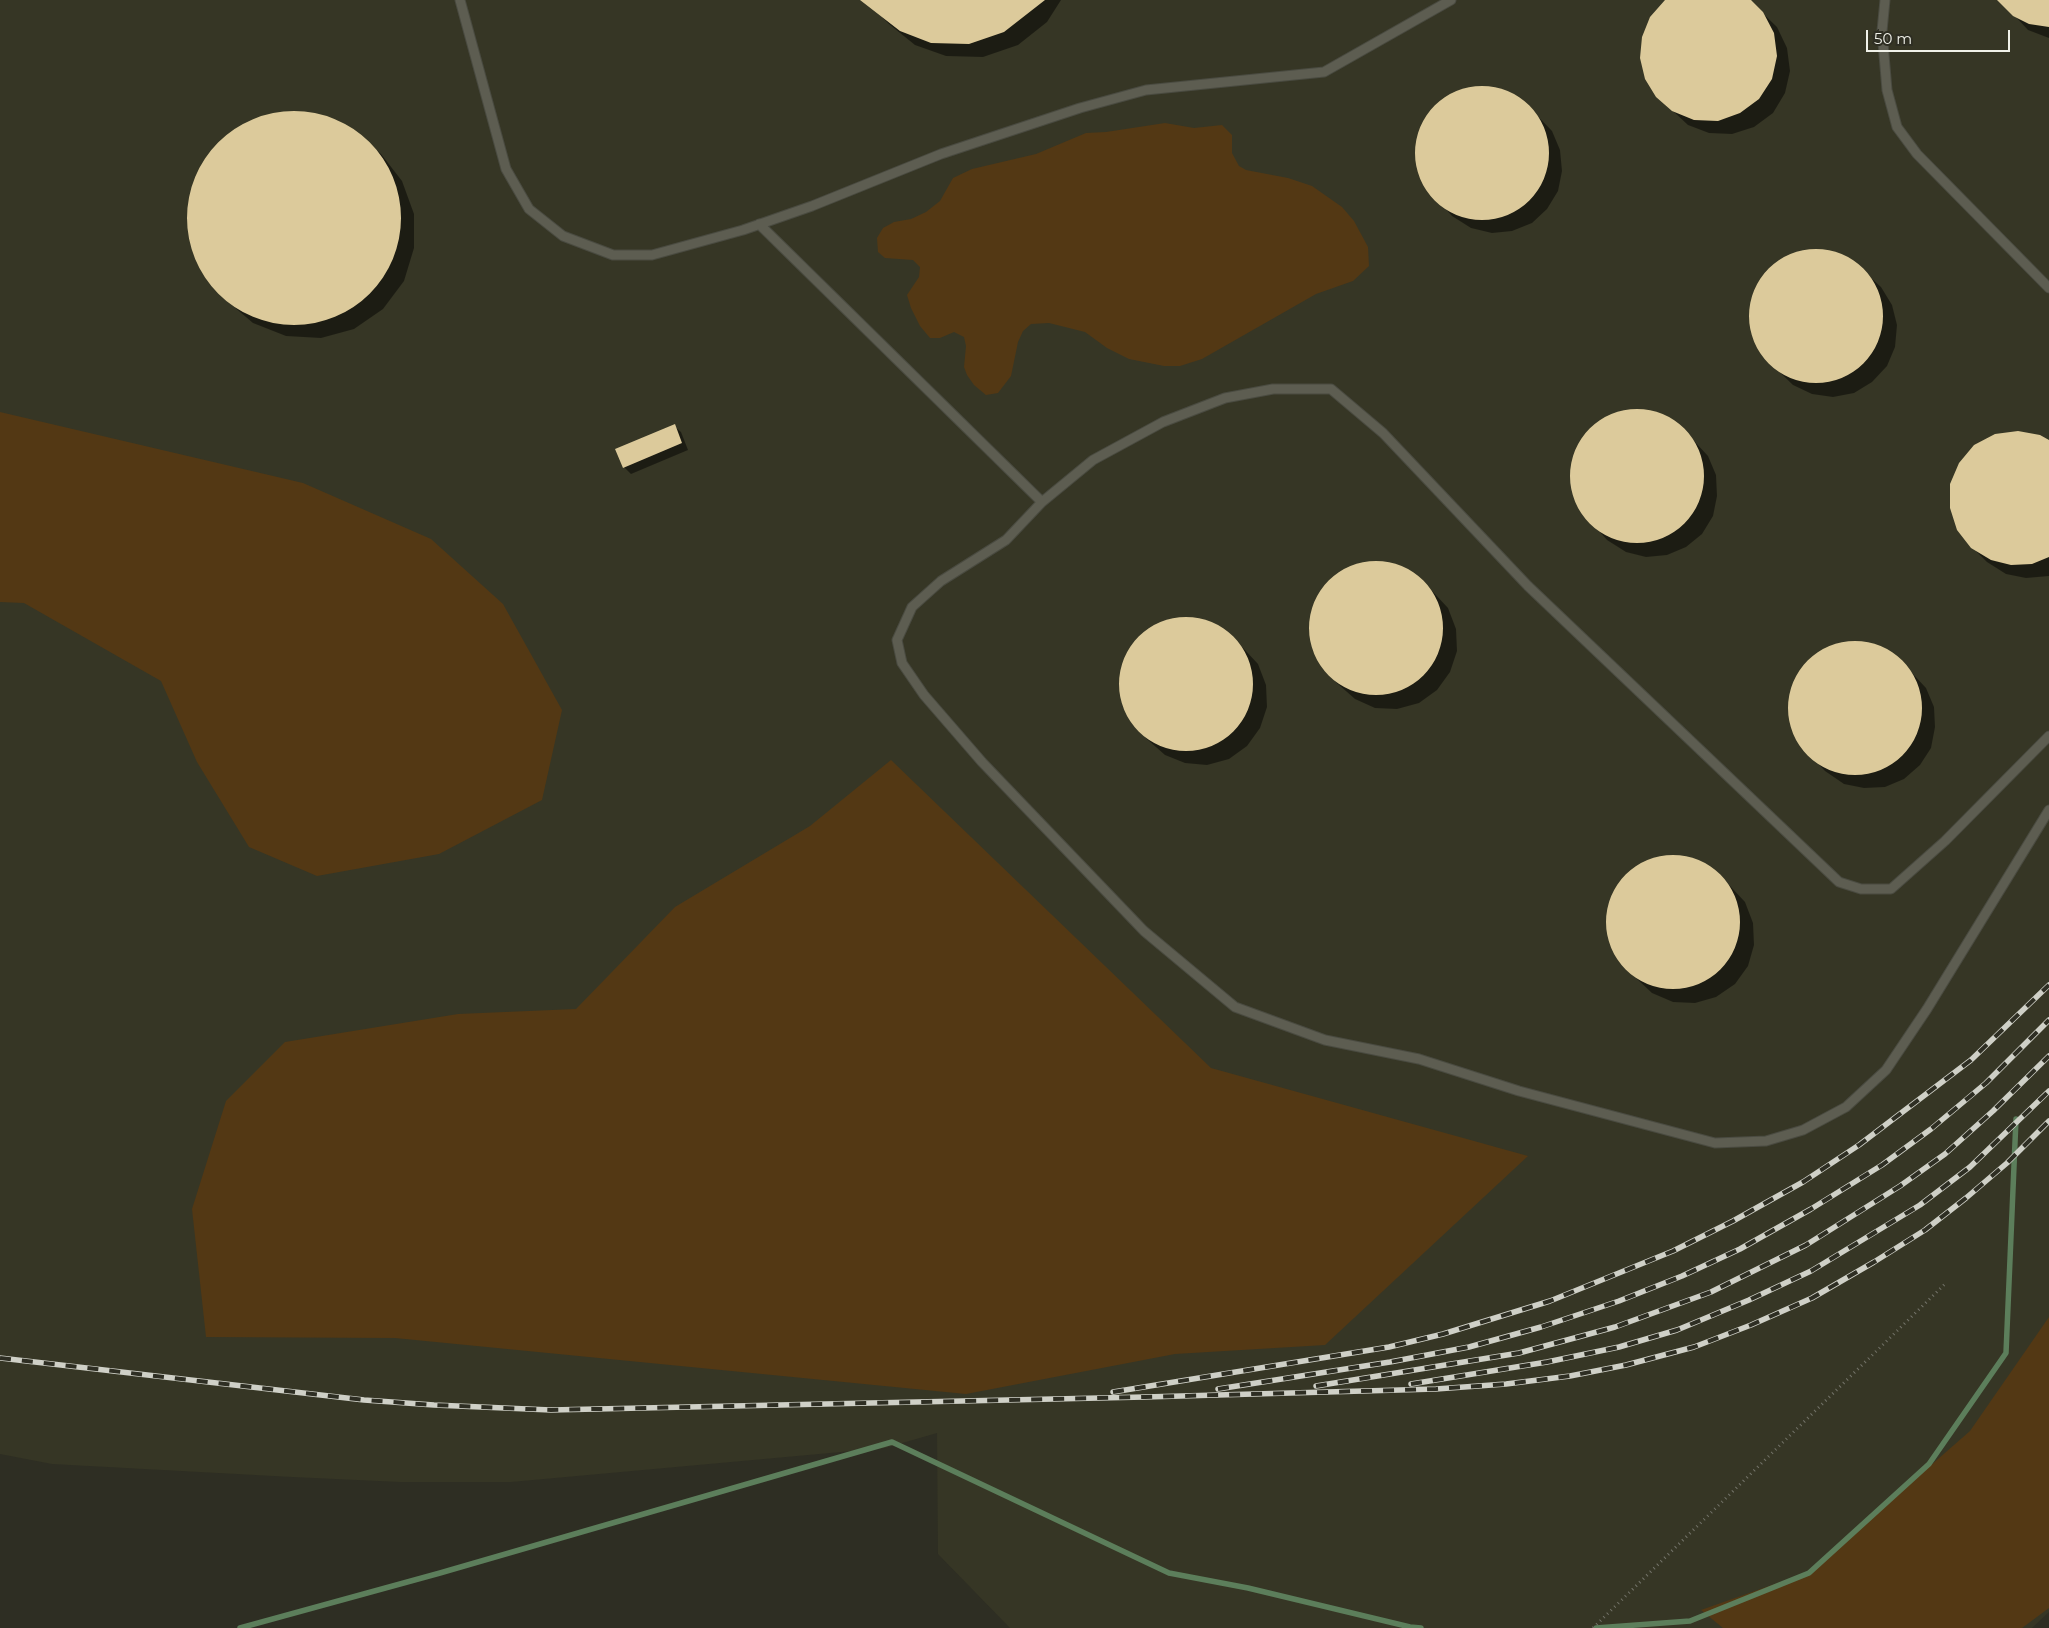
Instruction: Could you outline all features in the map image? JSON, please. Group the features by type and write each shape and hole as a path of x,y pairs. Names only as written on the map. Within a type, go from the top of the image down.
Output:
{"lane":[{"path":"460,0 506,169 529,209 563,236 613,255 652,255 759,224 812,206 941,154 1108,100 1146,90 1324,72 1451,0"},
{"path":"1885,0 1882,31 1887,90 1897,127 1917,154 2049,288"},
{"path":"759,224 1042,502"},
{"path":"2049,736 1945,841 1891,889 1861,889 1839,882 1528,586 1383,433 1331,389 1273,389 1225,398 1163,422 1093,460 1042,502 1006,540 941,581 912,607 897,640 902,664 924,695 982,762 1144,931 1235,1007 1325,1040 1419,1059 1519,1091 1714,1143 1766,1141 1803,1130 1846,1107 1886,1070 2049,810"}],"path":[{"path":"1593,1628 1946,1283"}],"shaded area":[{"path":"0,0 2049,0 2049,1612 2032,1628 1010,1628 938,1554 937,1433 885,1448 511,1482 400,1482 52,1464 0,1454"},
{"path":"1165,123 1194,128 1222,125 1232,135 1232,153 1239,166 1246,170 1288,178 1312,186 1342,207 1354,221 1368,247 1369,266 1353,281 1316,294 1202,359 1180,366 1164,366 1129,359 1107,348 1085,332 1049,323 1031,324 1023,331 1018,342 1011,376 998,393 986,395 974,385 967,375 964,367 966,346 964,337 954,332 940,338 930,338 920,326 907,295 919,277 920,267 913,260 885,258 878,252 877,238 883,228 894,222 911,219 926,212 940,201 953,178 972,169 1036,154 1086,133 1106,132"},
{"path":"0,412 303,483 431,539 503,604 562,710 542,800 439,854 317,876 249,847 197,762 161,681 24,603 0,602"},
{"path":"891,760 1211,1068 1528,1156 1325,1345 1175,1354 966,1394 395,1338 206,1337 192,1209 226,1101 285,1042 458,1014 576,1009 675,907 810,826"},
{"path":"2049,1317 2049,1608 2022,1628 1723,1628 1701,1610 1809,1572 1970,1431"}],"building":[{"path":"860,0 1045,0 1004,32 969,44 931,43 900,31"},
{"path":"1665,0 1751,0 1763,12 1774,33 1777,56 1772,79 1759,99 1740,113 1718,121 1694,120 1672,111 1656,97 1645,79 1640,58 1642,37 1650,17"},
{"path":"1997,0 2049,0 2049,27 2029,24 2013,16"},
{"path":"1482,86 1508,91 1529,106 1544,127 1549,153 1544,179 1529,200 1508,215 1482,220 1456,215 1435,200 1420,179 1415,153 1420,127 1435,106 1456,91"},
{"path":"294,111 315,113 335,119 353,129 370,142 383,159 393,177 399,197 401,218 399,239 393,259 383,277 370,294 353,307 335,317 315,323 294,325 273,323 253,317 235,307 218,294 205,277 195,259 189,239 187,218 189,197 195,177 205,159 218,142 235,129 253,119 273,113"},
{"path":"1816,249 1842,254 1864,268 1878,290 1883,316 1878,342 1864,364 1842,378 1816,383 1790,378 1768,364 1754,342 1749,316 1754,290 1768,268 1790,254"},
{"path":"1637,409 1663,414 1674,420 1684,429 1693,439 1699,450 1704,476 1699,502 1693,513 1684,523 1674,532 1663,538 1637,543 1611,538 1600,532 1590,523 1581,513 1575,502 1570,476 1575,450 1581,439 1590,429 1600,420 1611,414"},
{"path":"675,424 682,443 623,468 615,449"},
{"path":"2018,431 2040,435 2049,440 2049,557 2032,564 2011,565 1991,560 1971,548 1957,530 1950,508 1950,484 1959,463 1974,445 1995,434"},
{"path":"1376,561 1402,566 1424,580 1438,602 1443,628 1438,654 1424,676 1402,690 1376,695 1350,690 1328,676 1314,654 1309,628 1314,602 1328,580 1350,566"},
{"path":"1186,617 1212,622 1234,636 1248,658 1253,684 1248,710 1234,732 1212,746 1186,751 1160,746 1138,732 1124,710 1119,684 1124,658 1138,636 1160,622"},
{"path":"1855,641 1881,646 1892,652 1902,661 1911,671 1917,682 1922,708 1917,734 1911,745 1902,755 1892,764 1881,770 1855,775 1829,770 1818,764 1808,755 1799,745 1793,734 1788,708 1793,682 1799,671 1808,661 1818,652 1829,646"},
{"path":"1673,855 1699,860 1721,874 1735,896 1740,922 1735,948 1721,970 1699,984 1673,989 1647,984 1625,970 1611,948 1606,922 1611,896 1625,874 1647,860"}],"waterway":[{"path":"1596,1628 1690,1621 1809,1573 1929,1464 2006,1353 2016,1119"},
{"path":"240,1628 440,1573 892,1442 1169,1573 1248,1588 1410,1627 1421,1628"}],"railway":[{"path":"1113,1392 1389,1347 1443,1334 1550,1301 1673,1251 1733,1221 1803,1182 1859,1145 1971,1060 2049,985"},
{"path":"1218,1389 1390,1362 1469,1347 1541,1327 1619,1301 1682,1276 1740,1249 1811,1209 1882,1165 1931,1129 1986,1083 2049,1020"},
{"path":"1316,1386 1519,1353 1615,1327 1711,1292 1806,1245 1900,1186 1945,1154 1993,1111 2049,1056"},
{"path":"1411,1384 1547,1362 1619,1347 1677,1330 1749,1300 1811,1271 1920,1205 1970,1167 2049,1091"},
{"path":"0,1358 364,1400 551,1410 1145,1397 1436,1389 1506,1384 1570,1376 1626,1365 1694,1347 1751,1325 1812,1298 1925,1230 2007,1163 2049,1121"}]}
